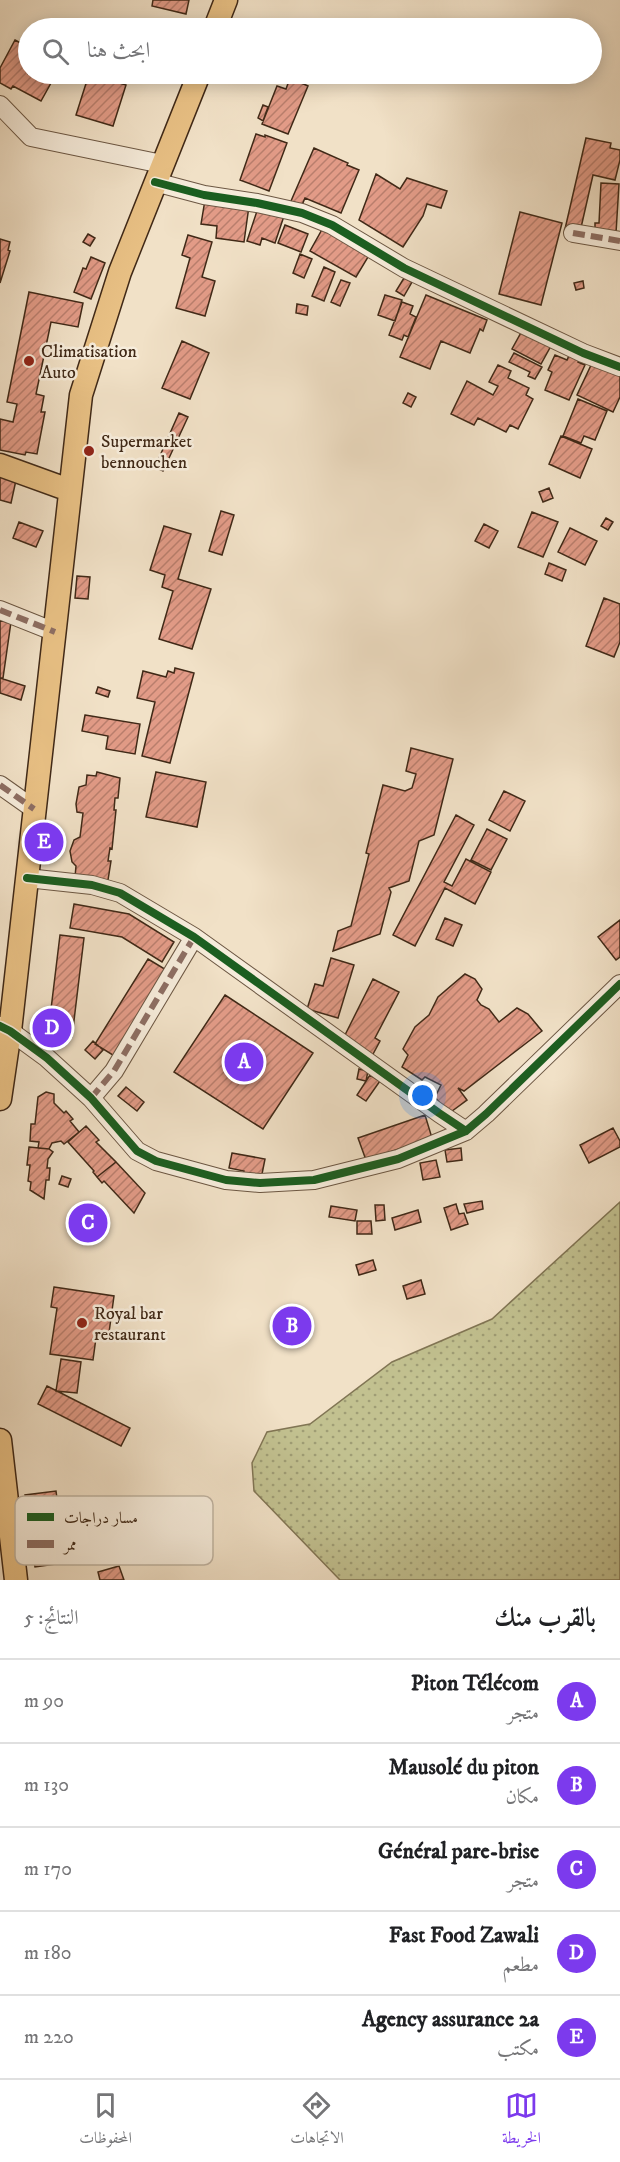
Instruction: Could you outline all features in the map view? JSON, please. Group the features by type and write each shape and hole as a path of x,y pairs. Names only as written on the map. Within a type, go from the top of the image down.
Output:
{"main road":[{"path":"219,18 226,0"},
{"path":"0,1099 5,1028 27,878 81,395 120,272 195,84"},
{"path":"0,465 69,490"},
{"path":"0,1440 16,1580"}],"street":[{"path":"0,105 31,137 158,173 204,195 302,213 332,225 404,268 583,353 620,367"},
{"path":"573,233 620,241"},
{"path":"0,610 55,632"},
{"path":"0,784 34,808"},
{"path":"27,878 92,885 120,893 194,937 466,1131"},
{"path":"91,1098 114,1071 194,937"},
{"path":"5,1028 47,1058 91,1098 137,1150 156,1161 226,1180 260,1183 314,1180 398,1159 466,1131 620,984"}],"shaded area":[{"path":"620,1202 620,1580 340,1580 254,1491 252,1463 267,1432 310,1424 392,1362 492,1319"}],"building":[{"path":"153,0 189,0 186,14 152,6"},
{"path":"15,40 18,42 18,84 50,84 41,101 13,86 11,89 0,83 0,68"},
{"path":"86,84 126,85 113,126 76,115"},
{"path":"288,84 308,86 288,134 262,124 277,86 286,89"},
{"path":"263,105 268,107 263,121 258,118"},
{"path":"256,134 287,143 269,191 240,180"},
{"path":"586,138 611,143 610,148 620,150 620,160 615,180 593,175 580,232 565,229"},
{"path":"314,148 359,170 341,213 305,198 302,205 291,201"},
{"path":"376,174 400,189 407,178 447,191 441,208 427,204 423,216 403,247 359,220"},
{"path":"601,183 619,184 616,233 595,232 595,223 599,223"},
{"path":"205,200 249,206 244,242 216,238 217,226 201,224"},
{"path":"258,208 284,216 275,243 262,238 260,245 247,241"},
{"path":"520,212 562,223 541,305 499,294"},
{"path":"285,225 308,234 301,252 278,243"},
{"path":"324,226 371,252 356,277 310,251"},
{"path":"88,234 95,238 90,246 83,242"},
{"path":"188,235 212,242 202,277 215,281 205,316 176,308 190,258 182,255"},
{"path":"0,239 10,242 8,250 10,251 0,283"},
{"path":"300,254 312,259 304,278 293,273"},
{"path":"91,257 105,263 91,299 74,292 83,268 86,269"},
{"path":"324,267 335,272 324,301 312,296"},
{"path":"404,278 412,282 404,296 396,291"},
{"path":"341,280 350,283 340,306 331,302"},
{"path":"583,281 584,288 576,290 574,283"},
{"name":"Climatisation Auto","path":"29,292 83,303 78,327 51,322 36,394 44,396 41,412 45,412 37,454 26,452 25,455 0,450 0,419 13,422 17,404 7,402"},
{"path":"385,295 402,300 395,321 378,315"},
{"path":"426,295 487,320 483,331 480,329 470,353 441,341 430,369 400,357"},
{"path":"402,302 413,306 410,314 416,317 408,337 404,335 402,340 389,335"},
{"path":"297,304 308,306 307,315 296,313"},
{"path":"523,329 552,344 541,364 512,349"},
{"path":"182,341 209,353 190,399 162,388"},
{"path":"571,351 581,355 578,362 585,365 569,400 545,390 552,372 548,370 555,355 567,360"},
{"path":"514,353 542,367 535,379 528,376 530,372 509,362"},
{"path":"593,361 620,373 620,397 613,412 577,395"},
{"path":"498,365 511,371 508,378 529,388 526,395 533,399 518,429 510,425 506,432 478,418 474,425 451,414 467,381 493,395 498,386 489,382"},
{"path":"408,393 416,397 411,407 403,403"},
{"path":"578,399 607,411 595,440 584,436 581,443 563,436"},
{"path":"179,413 188,417 163,471 155,467"},
{"path":"561,436 592,449 580,478 549,464"},
{"path":"0,467 18,471 11,503 0,500"},
{"path":"549,488 553,498 543,502 539,492"},
{"path":"221,511 234,515 222,555 209,551"},
{"path":"532,512 558,522 543,557 518,547"},
{"path":"606,518 613,522 608,530 601,526"},
{"path":"19,522 43,531 36,547 13,538"},
{"path":"484,524 498,531 489,548 475,541"},
{"path":"164,526 191,534 178,579 211,589 192,649 159,639 173,591 162,587 165,575 150,570"},
{"path":"570,528 597,541 585,565 558,552"},
{"path":"549,563 566,570 562,581 545,574"},
{"path":"77,576 90,577 88,599 75,598"},
{"path":"604,598 620,604 620,642 614,657 586,646"},
{"path":"0,621 11,622 3,678 0,678"},
{"path":"175,668 194,673 170,763 142,756 155,702 137,698 143,671 166,677 168,671 174,673"},
{"path":"0,678 25,686 21,700 0,693"},
{"path":"98,687 110,691 108,697 96,693"},
{"path":"85,715 140,724 135,754 106,749 108,736 82,731"},
{"path":"411,748 453,759 434,835 419,841 409,881 389,888 391,892 380,934 333,951 338,931 351,926 383,785 405,791 412,788 416,774 406,771"},
{"path":"97,772 120,778 118,798 115,798 114,810 116,810 112,849 110,848 108,861 111,861 108,880 75,877 76,866 72,862 70,851 74,840 80,837 83,813 77,812 79,787 86,785 87,775 96,776"},
{"path":"156,772 206,782 197,827 146,817"},
{"path":"504,791 525,801 510,831 489,820"},
{"path":"456,815 474,825 444,882 452,886 466,859 491,872 475,904 445,888 415,946 393,935"},
{"path":"487,829 507,839 491,870 471,860"},
{"path":"74,904 129,914 174,942 162,962 122,937 70,928"},
{"path":"445,918 462,925 453,946 436,939"},
{"path":"620,920 620,957 616,960 598,937"},
{"path":"60,935 84,938 72,1037 48,1034"},
{"path":"331,958 354,965 338,1018 307,1009 315,984 323,986"},
{"path":"148,959 168,971 116,1057 95,1044"},
{"path":"465,974 475,979 482,989 477,1000 489,1009 499,1022 517,1008 528,1014 542,1031 464,1091 458,1088 467,1100 448,1114 435,1097 441,1085 425,1077 422,1080 402,1067 408,1055 403,1049 415,1027 429,1015 438,997"},
{"path":"373,979 399,992 375,1038 380,1041 372,1056 344,1037"},
{"path":"225,995 313,1053 263,1129 174,1072"},
{"path":"93,1041 103,1050 95,1059 85,1050"},
{"path":"359,1069 368,1071 366,1081 357,1079"},
{"path":"370,1075 380,1081 366,1101 357,1095"},
{"path":"126,1087 144,1102 137,1111 118,1096"},
{"path":"46,1092 54,1094 54,1103 73,1119 70,1121 79,1132 64,1144 61,1141 52,1143 49,1149 38,1148 39,1142 30,1141 31,1124 35,1124 38,1097"},
{"path":"425,1115 432,1138 366,1160 358,1138"},
{"path":"86,1126 99,1140 96,1142 116,1162 97,1177 68,1142"},
{"path":"613,1128 620,1141 620,1147 589,1163 580,1145"},
{"path":"29,1147 49,1149 53,1152 48,1159 49,1180 46,1180 44,1199 30,1190 31,1182 28,1181 30,1165 27,1165"},
{"path":"461,1148 462,1160 447,1162 445,1150"},
{"path":"232,1153 265,1159 261,1179 243,1175 244,1171 229,1168"},
{"path":"436,1160 440,1177 423,1180 420,1163"},
{"path":"116,1162 145,1193 134,1213 104,1181 102,1183 97,1177"},
{"path":"62,1176 71,1179 68,1187 59,1184"},
{"path":"482,1201 483,1209 467,1213 464,1204"},
{"path":"456,1204 459,1214 464,1213 468,1224 451,1230 444,1208"},
{"path":"375,1205 384,1205 385,1220 376,1221"},
{"path":"331,1206 357,1210 355,1221 329,1217"},
{"path":"418,1210 421,1222 395,1230 392,1218"},
{"path":"357,1221 371,1221 372,1234 357,1234"},
{"path":"373,1260 376,1270 359,1275 356,1265"},
{"path":"421,1280 425,1294 407,1299 403,1286"},
{"name":"Royal bar restaurant","path":"54,1287 114,1296 108,1340 96,1338 93,1360 50,1354 57,1308 51,1307"},
{"path":"282,1316 290,1319 286,1332 277,1330"},
{"path":"61,1359 81,1362 77,1393 56,1391"},
{"path":"47,1386 130,1428 121,1446 38,1404"},
{"path":"56,1491 57,1496 25,1496"},
{"path":"119,1566 124,1580 100,1580 98,1572"}],"marked path":[{"path":"573,233 620,241"},
{"path":"0,610 55,632"},
{"path":"0,785 34,809"},
{"path":"91,1098 114,1071 194,937"}],"cycle path":[{"path":"155,182 204,195 302,213 332,225 404,268 583,353 620,367"},
{"path":"27,878 92,885 120,893 194,937 466,1131"},
{"path":"0,1026 47,1058 91,1098 137,1151 156,1161 226,1180 260,1183 314,1180 398,1159 466,1131 620,984"}],"place":[{"name":"Climatisation Auto","path":"29,361"},
{"name":"Supermarket bennouchen","path":"89,451"},
{"name":"Agency assurance 2a","path":"44,842"},
{"name":"Fast Food Zawali","path":"52,1028"},
{"name":"Piton Télécom","path":"244,1062"},
{"name":"Général pare-brise","path":"88,1223"},
{"name":"Royal bar restaurant","path":"82,1323"},
{"name":"Mausolé du piton","path":"292,1326"}]}
